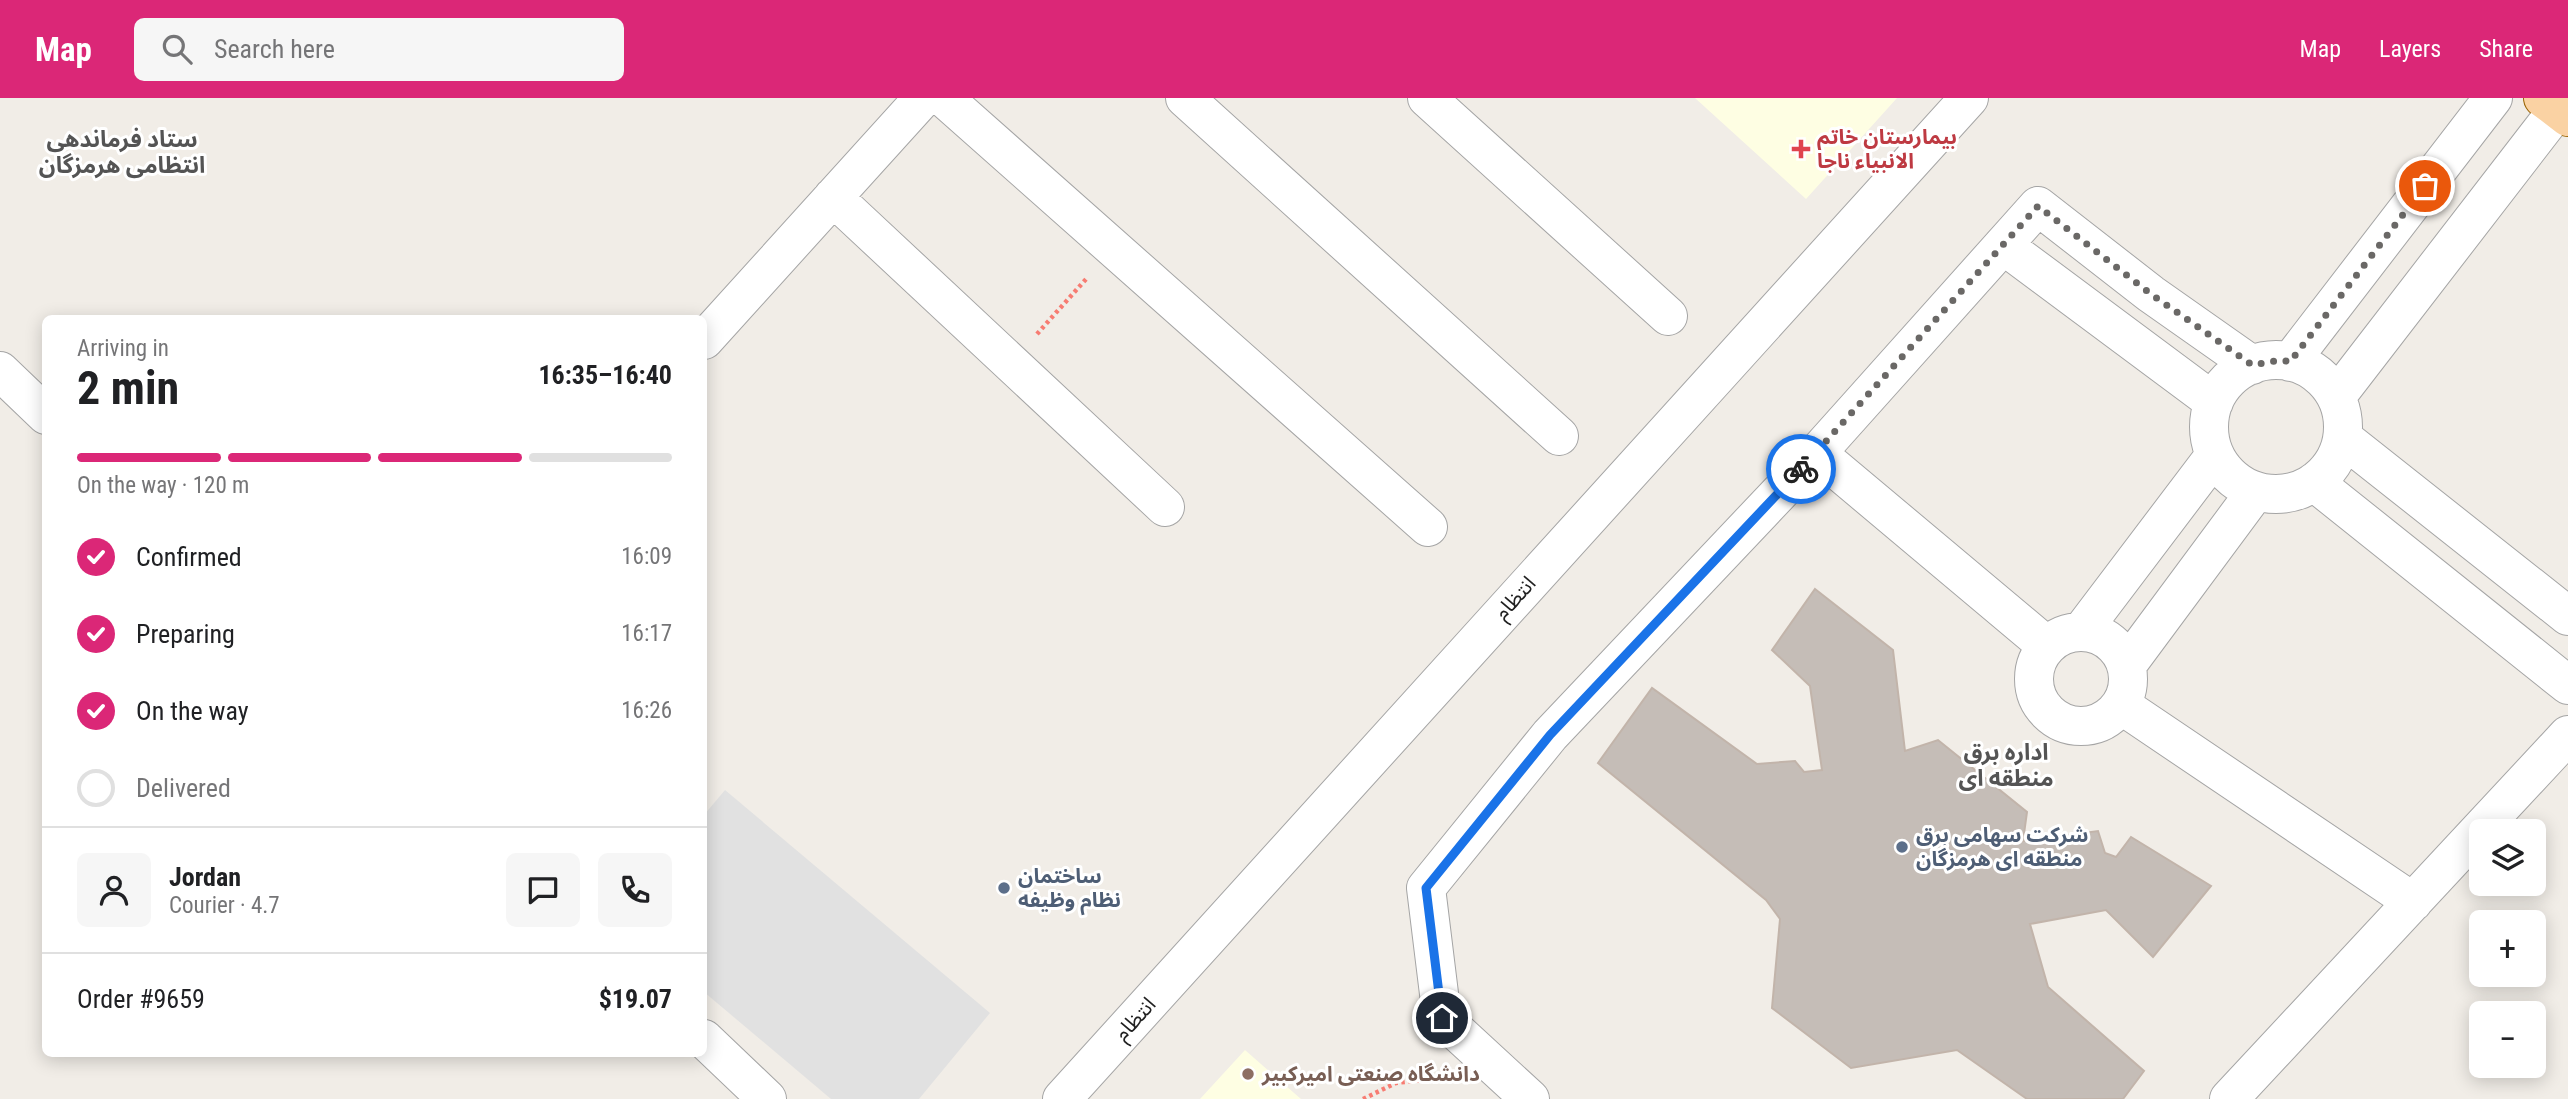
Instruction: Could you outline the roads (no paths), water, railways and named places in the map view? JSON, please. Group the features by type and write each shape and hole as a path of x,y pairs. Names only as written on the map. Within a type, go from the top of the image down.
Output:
{"street":[{"path":"707,337 923,98"},
{"path":"944,98 1427,527"},
{"path":"1185,98 1559,436"},
{"path":"1427,98 1668,316"},
{"name":"انتظام","path":"1062,1099 1969,98"},
{"path":"2290,362 2493,98"},
{"path":"2336,397 2556,108"},
{"path":"833,197 1165,506"},
{"path":"1530,1099 1442,1018 1426,888 1550,735 1816,453 2038,206 2151,294 2252,365"},
{"path":"2003,245 2214,402"},
{"path":"2281,360 2290,362 2303,366 2322,378 2336,397 2343,417 2343,438 2336,459 2323,476 2314,482 2286,494 2256,491 2244,486 2227,472 2215,455 2209,433 2214,402 2221,388 2237,373 2252,365 2281,360"},
{"path":"0,372 42,411"},
{"path":"2343,438 2568,616"},
{"path":"1816,453 2064,639 2104,637 2116,647 2127,665 2127,691 2121,705 2097,723 2066,723 2052,716 2035,690 2034,674 2064,639 2215,455"},
{"path":"2314,482 2568,685"},
{"path":"2127,665 2256,491"},
{"path":"2121,705 2413,902"},
{"path":"2230,1099 2568,735"},
{"path":"707,1042 767,1099"}],"place":[{"name":"بیمارستان خاتم الانبیاء ناجا","path":"1801,149"},
{"name":"شرکت سهامی برق منطقه ای هرمزگان","path":"1902,847"},
{"name":"ساختمان نظام وظیفه","path":"1004,888"},
{"name":"دانشگاه صنعتی امیرکبیر","path":"1248,1074"}],"district":[{"name":"ستاد فرماندهی انتظامی هرمزگان","path":"122,152"},
{"name":"اداره برق منطقه ای","path":"2006,765"}]}
